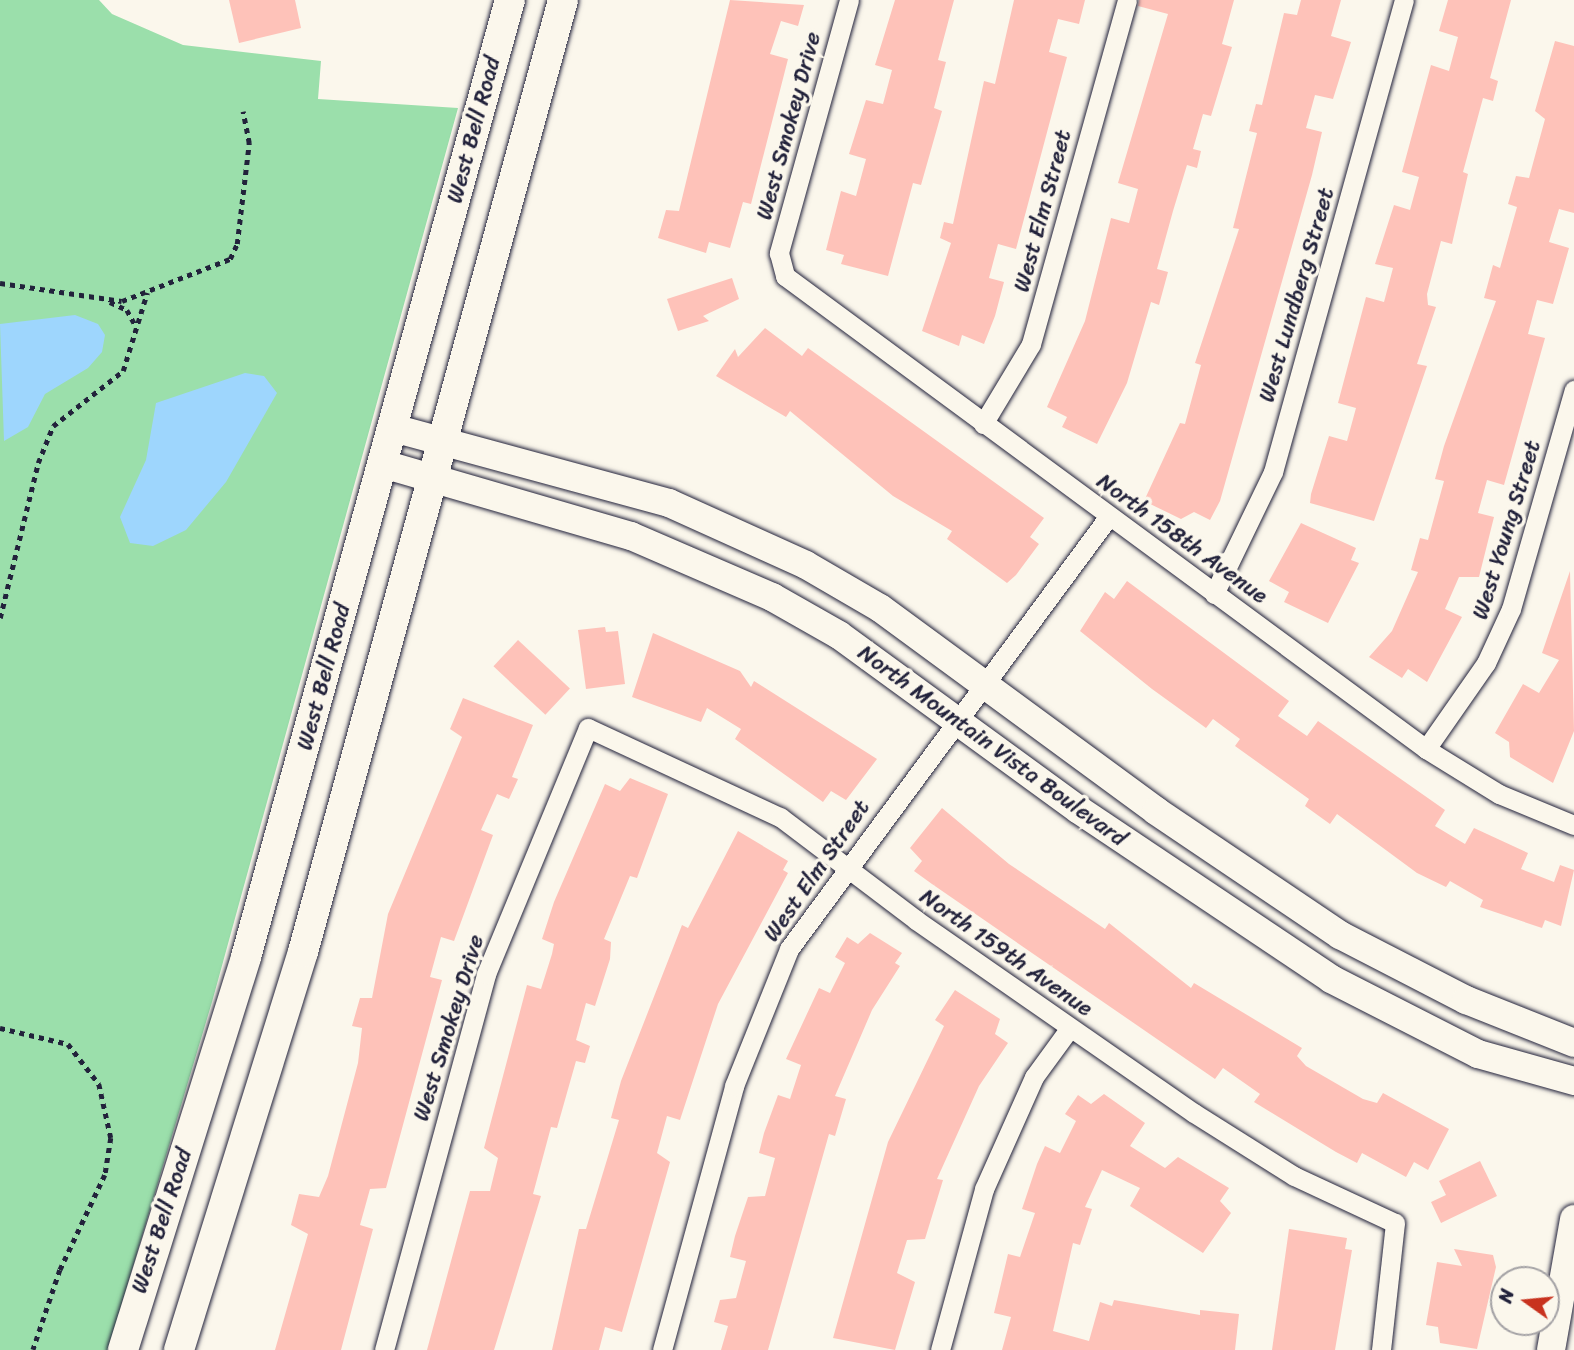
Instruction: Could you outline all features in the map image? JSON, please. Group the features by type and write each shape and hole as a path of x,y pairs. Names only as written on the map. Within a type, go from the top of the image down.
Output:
{"main road":[{"name":"West Bell Road","path":"123,1350 246,957 510,0"},
{"path":"179,1350 303,952 563,0"}],"street":[{"name":"West Smokey Drive","path":"780,265 849,0"},
{"name":"West Elm Street","path":"983,424 1031,344 1127,0"},
{"name":"West Lundberg Street","path":"1214,594 1266,493 1404,0"},
{"name":"North 158th Avenue","path":"780,265 794,285 1426,749 1499,794 1574,825"},
{"name":"West Young Street","path":"1426,749 1486,663 1511,609 1574,390"},
{"name":"North Mountain Vista Boulevard","path":"393,428 706,517 880,608 1156,811 1340,935 1456,996 1574,1044"},
{"name":"North Mountain Vista Boulevard","path":"383,464 631,536 739,581 839,635 1187,886 1331,979 1478,1054 1574,1080"},
{"name":"West Elm Street","path":"662,1350 734,1086 789,948 846,867 1110,516"},
{"name":"West Smokey Drive","path":"384,1350 486,974 588,728"},
{"name":"North 159th Avenue","path":"588,728 780,817 1069,1029 1294,1177 1395,1223 1381,1350"},
{"path":"940,1350 984,1189 1034,1077 1069,1029"},
{"path":"1551,1350 1574,1219"}],"path":[{"path":"110,302 147,292 230,259 249,143 243,112"},
{"path":"0,283 110,302 127,310 136,326"},
{"path":"0,618 38,463 53,426 123,371 147,292"},
{"path":"0,1028 68,1044 99,1084 111,1138 105,1175 60,1270 33,1350"}],"green space":[{"path":"0,0 99,0 112,14 183,45 321,61 318,99 458,108 212,1002 108,1350 0,1350"}],"water":[{"path":"75,315 98,324 105,335 102,352 88,368 45,394 28,427 4,441 0,324"},
{"path":"245,373 264,376 277,393 226,482 186,530 153,546 130,543 120,517 146,460 156,403"}],"building":[{"path":"229,0 295,0 301,28 239,43"},
{"path":"730,0 804,5 798,26 781,21 770,54 788,59 751,204 743,202 730,248 709,242 706,253 658,238 666,210 679,211"},
{"path":"895,0 954,0 938,60 946,62 934,108 942,111 921,185 913,183 888,276 841,264 844,255 826,250 841,191 856,196 866,159 849,154 866,100 883,104 892,70 875,65"},
{"path":"1014,0 1085,0 1079,24 1058,19 1049,52 1067,57 1016,249 998,244 989,278 1004,282 995,316 984,344 962,335 959,346 922,331 951,243 940,238 944,222 953,224 984,81 995,84"},
{"path":"1139,0 1234,0 1222,44 1232,47 1211,116 1203,114 1193,149 1201,151 1197,168 1187,165 1173,211 1157,269 1168,272 1159,305 1151,302 1127,383 1097,444 1062,427 1067,417 1047,407 1085,321 1111,218 1129,223 1138,189 1118,183 1168,14 1138,6"},
{"path":"1301,0 1341,0 1331,36 1351,42 1333,99 1315,95 1306,128 1322,132 1312,175 1220,501 1210,520 1194,512 1181,519 1144,501 1180,423 1185,424 1201,365 1195,363 1239,229 1233,228 1257,133 1249,131 1256,104 1262,105 1284,13 1297,15"},
{"path":"1448,0 1511,0 1490,78 1498,81 1493,101 1483,98 1463,172 1468,174 1452,244 1441,241 1427,294 1428,305 1436,307 1417,364 1427,366 1374,521 1310,503 1311,494 1329,436 1347,441 1356,408 1338,403 1366,297 1384,302 1393,268 1375,264 1394,205 1410,210 1419,177 1402,172 1431,65 1449,71 1458,37 1439,31"},
{"path":"1555,41 1574,46 1574,213 1559,209 1549,242 1569,248 1553,304 1537,300 1528,334 1545,338 1504,485 1487,480 1478,513 1494,517 1479,577 1459,577 1445,609 1462,617 1427,682 1408,669 1402,678 1369,657 1392,631 1418,572 1411,570 1420,538 1428,540 1444,481 1435,479 1444,446 1496,301 1484,298 1493,265 1500,268 1517,207 1508,204 1516,176 1529,178 1545,119 1535,111"},
{"path":"732,278 739,299 703,316 709,321 678,331 667,299"},
{"path":"765,328 802,356 808,348 1044,518 1030,537 1039,544 1016,575 1007,583 947,539 952,531 893,496 790,411 786,417 716,376 735,349 738,357"},
{"path":"1301,523 1356,548 1351,560 1359,563 1328,623 1284,602 1289,592 1269,581"},
{"path":"1570,571 1574,731 1553,783 1510,757 1509,742 1495,733 1523,684 1539,693 1559,660 1542,653"},
{"path":"1127,581 1289,701 1278,716 1307,736 1318,721 1445,810 1435,826 1465,844 1474,828 1528,853 1521,869 1554,882 1560,865 1574,870 1561,926 1545,920 1542,928 1480,907 1483,900 1450,881 1446,887 1417,873 1337,814 1330,824 1305,806 1309,799 1235,746 1240,739 1213,719 1206,728 1152,689 1080,631 1105,592 1114,599"},
{"path":"605,627 606,632 618,631 625,684 586,689 578,630"},
{"path":"653,633 740,671 751,687 754,681 877,759 846,800 831,791 823,802 735,739 741,729 707,708 701,722 632,697"},
{"path":"518,640 570,688 545,715 493,666"},
{"path":"463,698 533,725 512,777 518,779 509,799 497,794 481,830 493,835 454,941 441,937 430,977 442,980 386,1188 370,1189 360,1225 373,1229 341,1350 275,1350 308,1234 291,1225 299,1194 319,1197 328,1176 358,1063 362,1028 352,1026 360,998 372,998 388,914 462,737 450,729"},
{"path":"630,778 668,794 637,878 630,876 604,939 611,942 610,959 595,1006 586,1003 576,1040 590,1046 585,1063 576,1061 557,1128 551,1127 533,1194 541,1196 494,1350 427,1350 470,1191 490,1191 498,1158 484,1148 527,985 541,989 552,954 554,944 542,939 554,902 605,784 620,791"},
{"path":"942,808 1009,864 1105,929 1109,923 1191,988 1194,983 1302,1048 1297,1056 1306,1066 1363,1099 1377,1103 1383,1093 1449,1129 1428,1170 1414,1162 1406,1177 1362,1153 1357,1163 1336,1152 1254,1102 1260,1094 1223,1068 1215,1079 914,871 922,861 910,848"},
{"path":"738,831 788,861 783,870 788,873 718,1004 680,1120 667,1116 657,1153 670,1162 622,1332 605,1327 599,1350 552,1350 579,1229 586,1229 619,1120 611,1118 621,1081 682,925 688,928"},
{"path":"870,933 902,953 895,963 900,966 872,1010 835,1096 846,1099 835,1136 829,1134 768,1350 721,1350 728,1326 714,1322 720,1300 736,1298 746,1261 730,1257 735,1236 748,1197 765,1196 775,1158 759,1153 764,1133 778,1095 790,1099 801,1065 786,1059 819,988 830,993 845,963 835,957 847,937 858,944"},
{"path":"955,990 1000,1019 995,1034 1008,1043 979,1086 937,1179 943,1180 925,1239 907,1240 897,1273 915,1282 895,1350 833,1338 888,1142 944,1026 935,1020"},
{"path":"1104,1094 1145,1123 1130,1146 1165,1168 1178,1157 1229,1188 1220,1201 1231,1213 1203,1253 1130,1206 1140,1188 1102,1170 1085,1207 1092,1209 1080,1245 1073,1243 1053,1331 1089,1341 1100,1302 1112,1306 1114,1300 1200,1315 1200,1310 1239,1314 1235,1350 1002,1350 1011,1317 994,1313 1008,1254 1020,1257 1035,1213 1022,1209 1037,1164 1045,1146 1060,1153 1076,1121 1065,1114 1078,1095 1091,1104"},
{"path":"1480,1161 1497,1196 1441,1223 1431,1202 1446,1195 1439,1181"},
{"path":"1289,1229 1347,1238 1345,1249 1352,1250 1335,1350 1272,1350"},
{"path":"1454,1249 1493,1255 1496,1266 1490,1266 1490,1293 1477,1349 1440,1343 1438,1327 1426,1325 1437,1262 1462,1266"}]}
